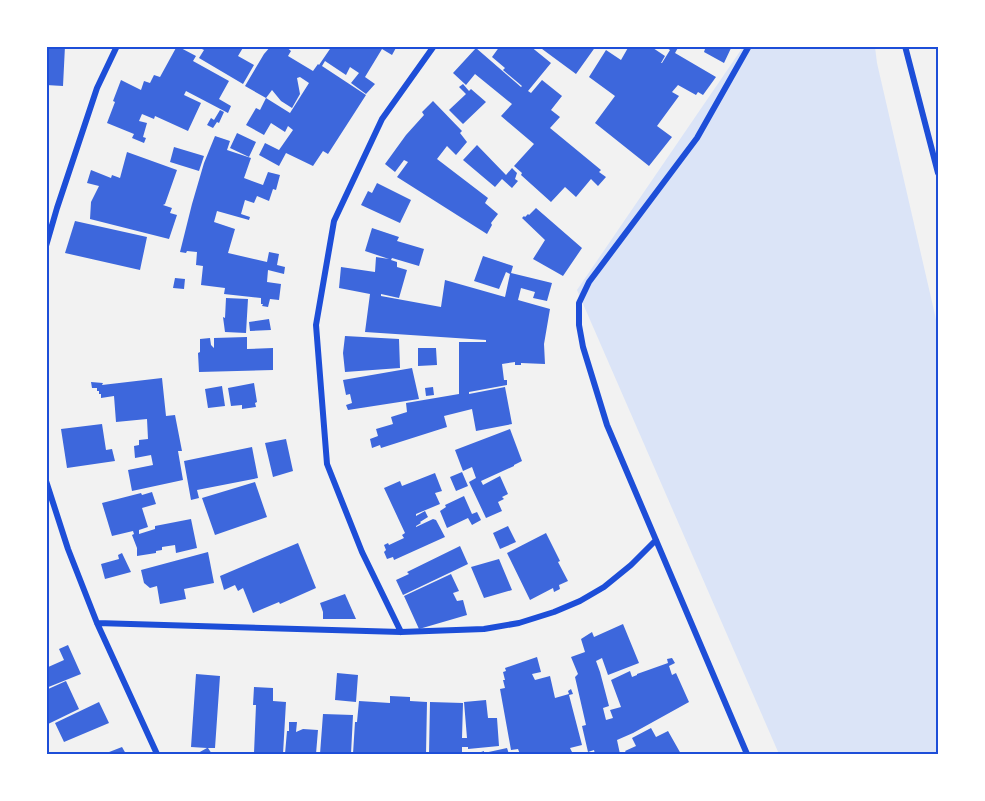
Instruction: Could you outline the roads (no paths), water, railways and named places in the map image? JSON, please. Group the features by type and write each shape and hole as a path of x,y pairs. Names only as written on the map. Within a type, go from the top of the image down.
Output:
{"street":[{"path":"46,246 96,88 117,46"},
{"path":"401,632 362,552 327,464 316,325 334,221 382,119 434,46"},
{"path":"747,754 607,425 583,347 579,326 579,303 589,282 697,138 749,46"},
{"path":"905,46 939,173"},
{"path":"46,481 68,549 97,623 157,754"},
{"path":"97,623 401,632 484,629 519,623 580,602 604,587 631,565 656,540"}]}
